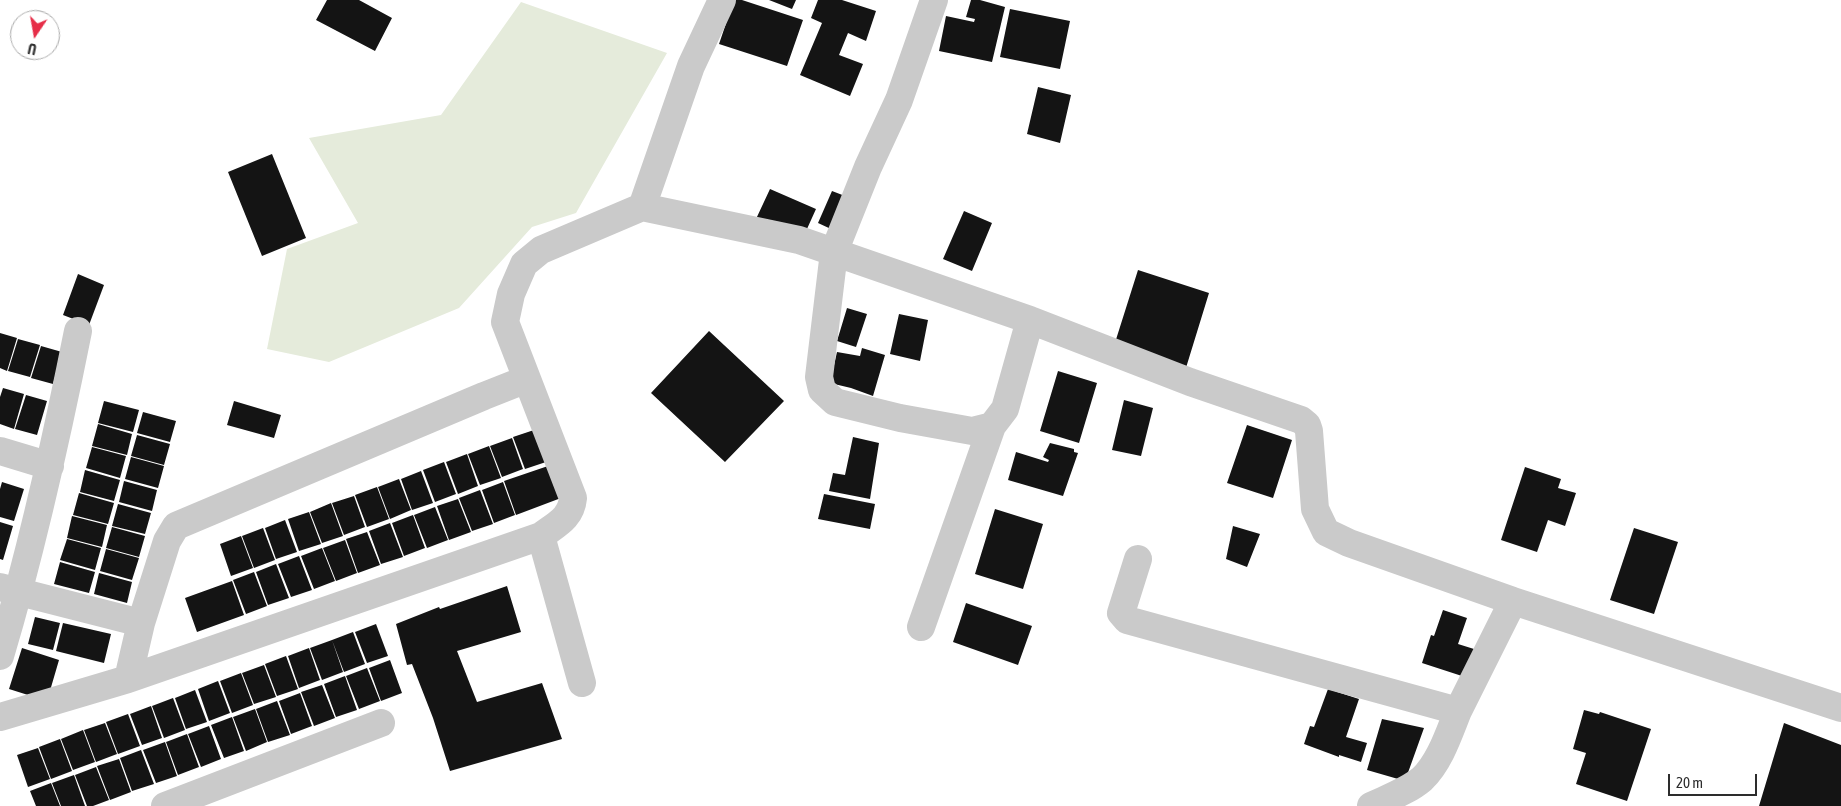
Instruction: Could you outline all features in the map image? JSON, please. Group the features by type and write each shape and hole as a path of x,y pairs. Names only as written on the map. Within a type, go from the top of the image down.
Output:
{"street":[{"path":"642,207 691,66 722,0"},
{"path":"934,0 899,100 868,167 834,252 819,377 822,390 835,402 900,418 972,431 992,426"},
{"path":"0,717 128,678 541,536 565,518 572,509 573,498 506,322 512,294 524,264 541,250 642,207 799,240 1030,320 1190,382 1301,420 1307,425 1309,431 1315,509 1326,532 1349,543 1513,601 1841,708"},
{"path":"922,627 992,426 1005,409 1030,320"},
{"path":"0,656 10,590 50,466 78,331"},
{"path":"128,678 141,623 167,541 176,526 527,379"},
{"path":"0,451 50,466"},
{"path":"541,536 582,683"},
{"path":"1138,559 1121,612 1127,620 1458,711"},
{"path":"10,590 141,623"},
{"path":"1371,806 1400,793 1422,778 1436,761 1458,711 1513,601"},
{"path":"165,806 381,723"}],"green space":[{"path":"521,2 667,53 576,213 532,227 459,308 329,362 267,349 287,249 358,223 309,138 441,115"}],"building":[{"path":"327,0 359,0 392,18 375,51 316,20"},
{"path":"734,0 742,0 803,20 787,66 719,44"},
{"path":"769,0 796,0 792,9"},
{"path":"818,0 842,0 876,11 866,41 848,33 839,55 863,64 850,96 800,75 822,23 811,18"},
{"path":"971,0 980,0 1005,7 992,62 939,51 946,16 974,22 975,19 966,17"},
{"path":"1010,9 1070,21 1060,69 1000,57"},
{"path":"1038,87 1071,95 1060,143 1027,134"},
{"path":"272,154 306,238 262,256 228,172"},
{"path":"770,189 816,209 802,240 756,219"},
{"path":"832,191 845,196 831,229 818,223"},
{"path":"964,211 992,223 972,271 943,259"},
{"path":"1138,270 1209,293 1185,371 1113,349"},
{"path":"78,274 104,285 89,325 63,315"},
{"path":"847,308 867,314 856,347 837,341"},
{"path":"899,314 928,320 920,361 890,354"},
{"path":"709,331 784,401 725,462 651,393"},
{"path":"0,333 17,338 7,371 0,368"},
{"path":"18,339 40,345 30,377 8,371"},
{"path":"41,346 62,352 53,384 31,378"},
{"path":"862,348 885,355 873,396 830,383 837,352 860,356"},
{"path":"1058,371 1097,383 1079,443 1040,431"},
{"path":"3,388 24,394 14,429 0,424 0,397"},
{"path":"26,395 47,401 37,435 15,429"},
{"path":"1124,400 1153,408 1141,456 1112,450"},
{"path":"104,401 139,410 133,432 98,423"},
{"path":"234,401 281,415 274,438 227,425"},
{"path":"143,412 176,421 170,442 137,433"},
{"path":"98,424 132,434 127,455 92,446"},
{"path":"1247,425 1292,440 1273,498 1227,483"},
{"path":"534,430 546,462 525,469 513,437"},
{"path":"137,435 170,444 164,465 131,456"},
{"path":"853,437 879,443 870,499 829,491 833,473 845,475"},
{"path":"512,438 523,469 502,477 490,446"},
{"path":"1050,443 1074,449 1074,452 1078,453 1063,496 1008,480 1016,452 1048,462 1049,460 1043,457"},
{"path":"489,446 501,478 480,485 468,454"},
{"path":"92,447 126,456 120,478 86,468"},
{"path":"467,454 478,486 458,494 446,462"},
{"path":"131,457 164,466 158,488 125,479"},
{"path":"444,462 456,494 435,502 423,470"},
{"path":"548,466 561,498 516,515 504,481"},
{"path":"1525,467 1561,479 1558,488 1576,493 1565,526 1548,520 1537,552 1501,540"},
{"path":"85,470 120,480 114,501 80,492"},
{"path":"421,471 433,503 412,510 401,479"},
{"path":"399,479 411,510 390,519 378,487"},
{"path":"124,481 157,490 152,511 119,502"},
{"path":"2,482 24,489 14,521 0,517 0,489"},
{"path":"503,482 515,515 494,523 482,490"},
{"path":"377,487 389,519 367,527 355,495"},
{"path":"480,490 493,524 472,531 459,498"},
{"path":"79,493 114,503 108,524 73,515"},
{"path":"824,494 875,504 870,529 818,519"},
{"path":"354,496 365,527 344,535 332,503"},
{"path":"458,499 471,532 449,540 437,506"},
{"path":"331,503 343,536 322,543 310,512"},
{"path":"118,504 151,513 145,534 112,526"},
{"path":"435,507 448,540 427,548 414,515"},
{"path":"995,509 1043,524 1023,589 975,574"},
{"path":"309,512 321,544 299,551 288,519"},
{"path":"413,515 425,548 404,556 392,523"},
{"path":"72,516 107,525 102,547 67,538"},
{"path":"285,520 297,552 276,559 265,528"},
{"path":"0,522 13,526 3,560 0,559"},
{"path":"390,523 403,557 381,564 369,531"},
{"path":"1233,526 1260,534 1247,567 1226,559"},
{"path":"112,527 145,536 139,557 106,548"},
{"path":"263,528 275,560 254,568 242,536"},
{"path":"1634,528 1678,542 1654,614 1610,600"},
{"path":"367,532 380,565 358,573 346,539"},
{"path":"241,536 253,568 231,576 220,544"},
{"path":"67,539 101,548 95,570 60,560"},
{"path":"345,540 357,573 336,581 323,548"},
{"path":"322,548 335,581 314,589 301,556"},
{"path":"106,549 139,558 132,580 100,571"},
{"path":"299,556 312,590 291,597 278,564"},
{"path":"60,562 95,572 89,593 54,584"},
{"path":"276,564 289,598 268,605 256,572"},
{"path":"254,572 267,606 246,614 233,580"},
{"path":"99,573 132,582 127,603 94,594"},
{"path":"232,581 244,615 197,632 185,598"},
{"path":"507,586 521,632 457,651 477,702 542,683 562,739 450,771 433,718 412,664 407,665 396,624 439,607 440,609"},
{"path":"966,603 1032,626 1018,665 953,642"},
{"path":"1443,610 1467,618 1458,644 1474,649 1465,677 1422,663 1431,635 1434,636"},
{"path":"35,617 60,623 53,650 28,644"},
{"path":"63,623 111,634 104,663 56,651"},
{"path":"376,624 388,656 367,663 355,632"},
{"path":"353,632 365,664 344,672 332,640"},
{"path":"332,640 343,672 322,680 310,648"},
{"path":"22,648 59,660 47,701 9,689"},
{"path":"309,648 320,680 299,688 288,656"},
{"path":"286,656 298,689 277,696 265,664"},
{"path":"390,660 402,693 381,701 369,668"},
{"path":"264,665 276,697 254,704 242,673"},
{"path":"367,668 380,701 359,709 346,676"},
{"path":"241,673 253,705 232,713 220,681"},
{"path":"345,676 357,710 336,717 324,684"},
{"path":"218,681 230,713 209,721 198,689"},
{"path":"322,685 335,718 314,726 301,692"},
{"path":"1328,689 1359,699 1346,737 1367,743 1361,762 1339,755 1339,757 1304,744 1310,726 1314,727"},
{"path":"195,690 207,722 186,729 175,698"},
{"path":"300,693 312,726 291,734 279,701"},
{"path":"173,698 185,730 164,738 152,706"},
{"path":"277,701 290,735 268,742 256,709"},
{"path":"151,706 162,738 142,745 130,714"},
{"path":"255,709 267,742 246,751 233,717"},
{"path":"1584,710 1599,714 1600,712 1651,729 1627,801 1576,784 1586,753 1573,749"},
{"path":"128,714 140,746 118,754 106,722"},
{"path":"232,717 244,751 224,758 211,725"},
{"path":"1382,719 1424,728 1405,781 1367,770"},
{"path":"105,723 117,754 96,762 84,730"},
{"path":"1784,723 1841,745 1841,806 1759,806"},
{"path":"209,726 221,759 201,767 188,734"},
{"path":"83,730 95,762 73,770 61,739"},
{"path":"187,734 199,767 178,775 166,742"},
{"path":"60,739 72,771 51,779 39,747"},
{"path":"165,742 177,776 156,783 143,750"},
{"path":"38,748 50,779 28,787 17,755"},
{"path":"141,750 154,784 132,791 120,758"},
{"path":"119,759 131,792 110,800 97,766"},
{"path":"96,767 109,800 93,806 87,806 75,775"},
{"path":"74,775 85,806 61,806 52,783"},
{"path":"51,783 60,806 36,806 30,791"}]}
